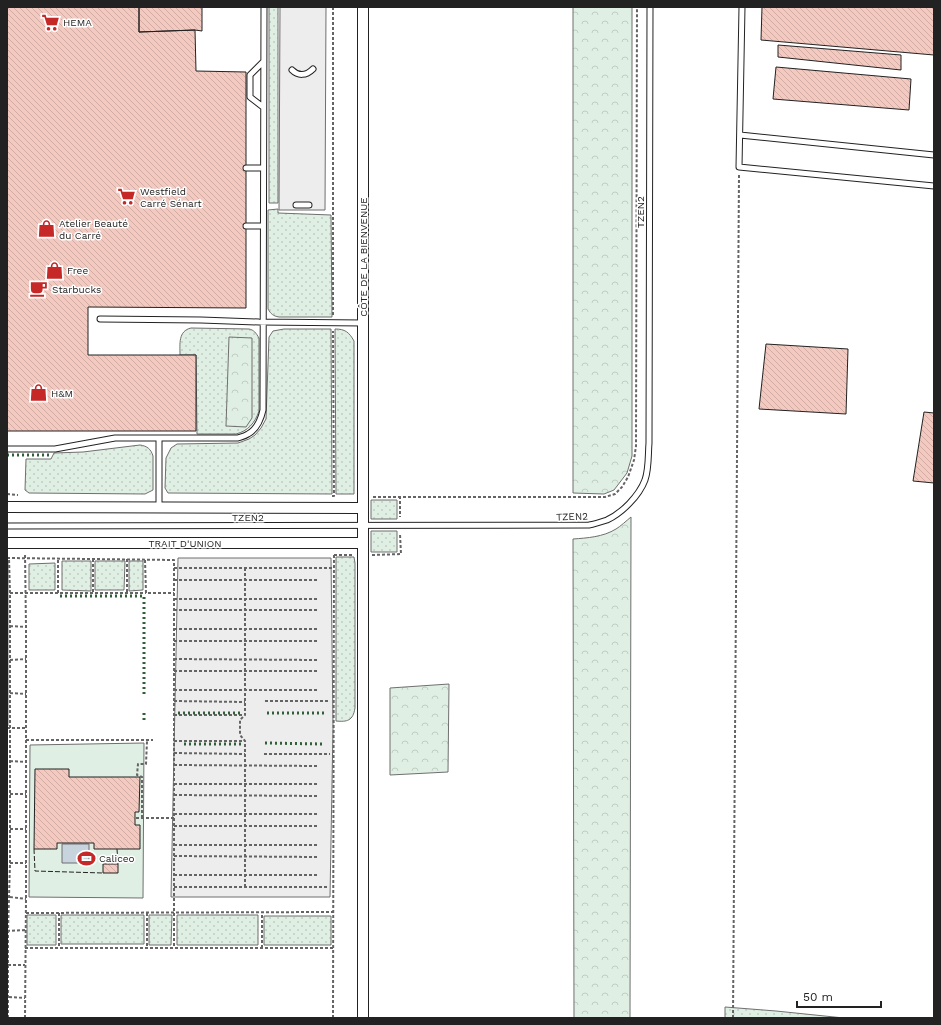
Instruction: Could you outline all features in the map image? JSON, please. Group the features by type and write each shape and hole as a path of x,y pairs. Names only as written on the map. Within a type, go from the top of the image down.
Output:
{"street":[{"name":"CÔTE DE LA BIENVENUE","path":"363,7 363,1018"},
{"path":"7,507 362,508"},
{"name":"TRAIT D'UNION","path":"7,543 363,543"}],"lane":[{"path":"7,449 55,449 115,438 238,438 248,434 256,427 261,419 263,410 264,7"},
{"name":"TZEN2","path":"7,526 589,526 607,520 622,510 634,499 644,481 648,465 650,7"},
{"path":"742,7 739,167 934,186"},
{"path":"263,107 250,97 250,75 264,62"},
{"path":"292,70 297,74 302,75 313,69"},
{"path":"740,135 934,155"},
{"path":"246,168 263,168"},
{"path":"296,205 309,205"},
{"path":"246,226 263,226"},
{"path":"100,319 363,323"},
{"path":"159,438 159,507"}],"path":[{"path":"371,497 605,497 615,494 622,487 628,477 634,460 636,446 637,7"},
{"path":"732,1018 739,167"},
{"path":"334,508 334,496 340,496"},
{"path":"371,555 401,554 400,496"},
{"path":"25,543 25,1018"},
{"path":"332,1018 334,543"},
{"path":"334,555 353,555"},
{"path":"8,1018 10,761 8,728 10,693 10,593 8,558 174,560 174,948"},
{"path":"58,559 58,593"},
{"path":"93,559 93,593"},
{"path":"127,560 127,593"},
{"path":"146,560 146,593"},
{"path":"174,568 334,568"},
{"path":"245,569 245,715 240,720 240,735 245,741 245,887"},
{"path":"174,580 319,580"},
{"path":"10,593 174,593"},
{"path":"174,599 319,599"},
{"path":"174,610 318,610"},
{"path":"10,626 26,626"},
{"path":"174,629 319,629"},
{"path":"174,641 318,641"},
{"path":"10,660 26,659"},
{"path":"174,659 319,660"},
{"path":"174,671 318,671"},
{"path":"174,690 318,690"},
{"path":"10,693 26,694"},
{"path":"174,701 245,702"},
{"path":"265,701 329,701"},
{"path":"174,715 245,715"},
{"path":"8,728 26,728"},
{"path":"26,740 153,740"},
{"path":"142,818 142,777 137,775 138,764 146,764 147,740"},
{"path":"174,741 245,741"},
{"path":"174,754 245,754"},
{"path":"264,754 330,754"},
{"path":"10,761 26,762"},
{"path":"174,765 319,766"},
{"path":"174,784 318,784"},
{"path":"10,794 26,794"},
{"path":"174,796 319,796"},
{"path":"174,814 318,814"},
{"path":"136,818 174,818"},
{"path":"174,826 319,826"},
{"path":"10,829 26,829"},
{"path":"174,845 318,845"},
{"path":"174,856 319,857"},
{"path":"10,863 26,863"},
{"path":"174,875 319,875"},
{"path":"174,887 328,887"},
{"path":"9,897 26,898"},
{"path":"26,913 333,912"},
{"path":"59,913 59,948"},
{"path":"146,913 147,948"},
{"path":"262,913 262,948"},
{"path":"8,930 25,930"},
{"path":"25,948 333,948"},
{"path":"8,965 25,965"},
{"path":"9,997 25,998"}],"green space":[{"path":"269,7 278,7 278,203 269,203"},
{"path":"573,7 632,7 632,456 627,473 614,490 604,494 573,493"},
{"path":"278,209 278,213 331,215 332,317 279,317 272,314 268,309 268,210"},
{"path":"191,328 249,329 255,332 259,338 259,411 253,423 244,431 236,434 197,434 196,355 180,355 180,342 182,335"},
{"path":"284,329 331,329 332,494 168,493 165,488 166,458 171,448 177,444 238,443 249,439 261,428 266,419 269,337 273,331"},
{"path":"335,329 346,332 354,341 354,494 336,494"},
{"path":"229,337 252,338 252,418 246,427 226,426"},
{"path":"140,445 148,448 153,456 153,490 145,494 29,493 25,490 26,459 51,459 54,453 83,452"},
{"path":"371,500 397,500 397,519 371,519"},
{"path":"631,517 630,1018 574,1018 573,539 589,538 606,534 618,528"},
{"path":"371,531 397,531 397,552 371,552"},
{"path":"336,557 354,557 355,563 355,708 353,716 346,721 336,721"},
{"path":"8,561 8,726 7,726"},
{"path":"62,561 91,561 91,591 62,590"},
{"path":"95,561 125,561 124,590 95,590"},
{"path":"129,561 143,561 143,590 129,591"},
{"path":"55,563 55,590 29,590 29,564"},
{"path":"449,684 448,772 390,775 390,688"},
{"name":"Caliceo","path":"144,743 143,898 29,897 30,745"},
{"path":"27,915 56,915 56,945 27,945"},
{"path":"61,915 144,915 144,944 61,944"},
{"path":"149,915 172,915 171,945 149,945"},
{"path":"177,915 258,915 258,945 177,945"},
{"path":"264,916 331,916 331,945 264,945"},
{"path":"725,1007 776,1011 844,1018 725,1018"}],"shaded area":[{"path":"280,7 326,7 325,210 279,210"},
{"path":"178,558 331,558 333,728 330,897 171,897"},
{"path":"62,844 89,844 89,863 62,863"}],"building":[{"name":"Westfield Carré Sénart","path":"7,7 139,7 139,32 195,30 196,71 246,72 246,308 88,307 88,355 196,355 196,431 7,431"},
{"path":"139,7 202,7 202,31 139,32"},
{"path":"762,7 934,7 934,55 761,40"},
{"path":"778,45 901,55 901,70 778,57"},
{"path":"776,67 911,79 909,110 773,99"},
{"path":"766,344 848,349 846,414 759,409"},
{"path":"924,412 934,413 934,483 913,481"},
{"path":"35,769 69,769 69,777 140,777 139,812 135,812 135,825 140,825 140,849 94,849 94,843 57,843 57,849 34,849"},
{"path":"103,864 118,864 118,873 103,873"}],"hedge":[{"path":"7,455 51,455"},
{"path":"60,596 144,596 144,697"},
{"path":"144,710 144,720"},
{"path":"178,713 243,713"},
{"path":"267,713 324,713"},
{"path":"265,743 323,744"},
{"path":"184,744 242,744"}],"fence":[{"path":"34,849 35,871 103,873"},
{"path":"117,849 118,864"}],"place":[{"name":"HEMA","path":"50,22"},
{"name":"Westfield Carré Sénart","path":"127,197"},
{"name":"Atelier Beauté du Carré","path":"46,229"},
{"name":"Free","path":"54,270"},
{"name":"Starbucks","path":"39,289"},
{"name":"H&M","path":"38,393"},
{"name":"Caliceo","path":"86,858"}]}
